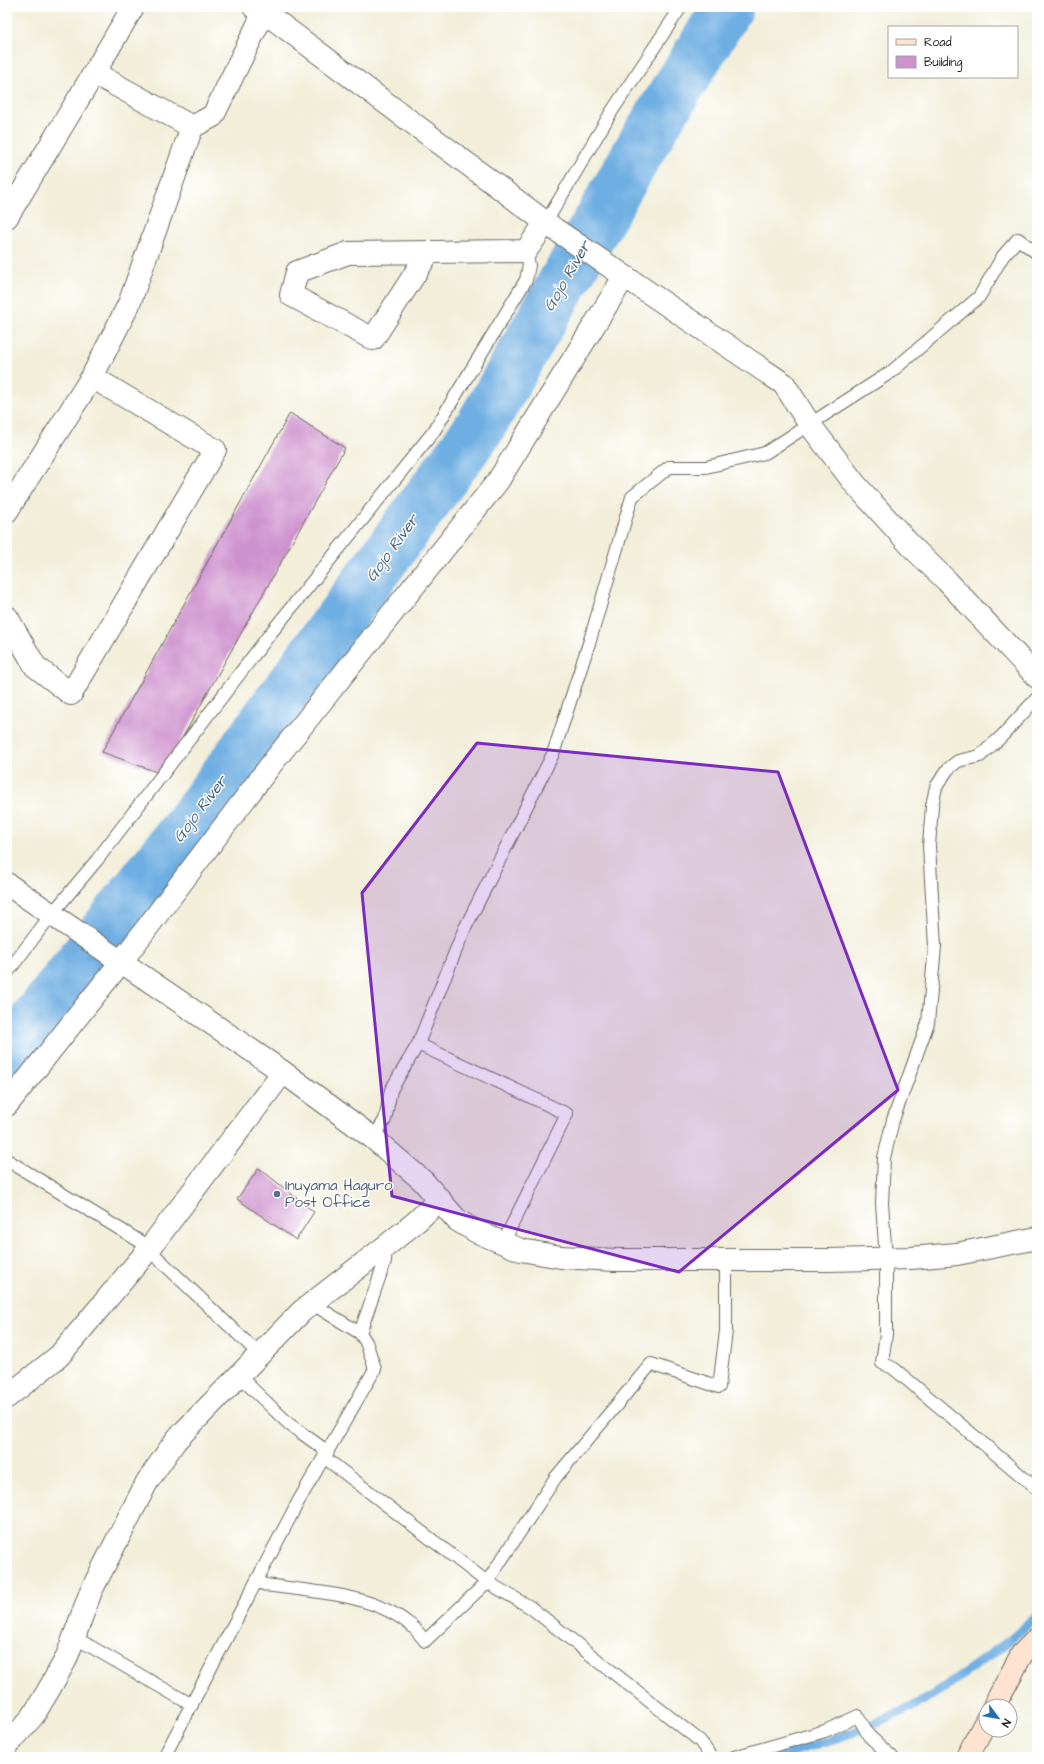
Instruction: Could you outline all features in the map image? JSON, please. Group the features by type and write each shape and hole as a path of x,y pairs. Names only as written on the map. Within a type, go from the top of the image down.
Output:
{"main road":[{"path":"998,1698 1022,1654 1037,1639"},
{"path":"967,1757 978,1736"}],"street":[{"path":"7,217 132,7"},
{"path":"7,510 92,377 129,304 192,127 212,116 259,9 551,226 624,277 784,384 810,425 855,484 912,548 947,581 1037,676"},
{"path":"94,72 192,127"},
{"path":"429,252 373,339 291,295 297,272 348,253 429,252 526,251 551,226"},
{"path":"7,1105 121,962 273,762 498,481 624,277"},
{"path":"7,616 35,666 71,694 216,450 92,377"},
{"path":"7,884 283,1072 373,1138 423,1181 457,1220 477,1232 521,1250 561,1257 615,1260 886,1258 957,1254 1037,1238"},
{"path":"7,1397 59,1356 149,1249 283,1072"},
{"path":"7,1746 34,1716 66,1659 91,1591 147,1482 176,1440 311,1303 386,1246 417,1221 440,1199"}],"lane":[{"path":"551,226 612,111 681,7"},
{"path":"373,1138 385,1120 391,1090 418,1044 464,930 553,754 590,640 632,496 669,467 706,467 765,453 891,372 979,296 1003,256 1018,239 1037,253"},
{"path":"7,973 51,915 97,860 270,634 434,431 526,280 529,265 526,251"},
{"path":"1037,698 1001,737 980,756 958,760 948,769 936,787 932,806 929,846 935,946 928,1023 893,1120 884,1158 882,1203 886,1258 886,1334 882,1363 893,1368 1037,1489"},
{"path":"418,1044 567,1114 503,1243"},
{"path":"7,1160 149,1249 260,1355"},
{"path":"360,1334 385,1261 386,1246"},
{"path":"258,1582 266,1585 362,1600 388,1610 409,1623 425,1641 487,1582 556,1477 651,1364 719,1387 726,1331 726,1260"},
{"path":"164,1757 258,1582 298,1502 327,1455 375,1369 366,1342 360,1334 311,1303"},
{"path":"239,1376 289,1424 327,1455 487,1582 530,1607 700,1741 711,1757"},
{"path":"74,1637 192,1706"},
{"path":"734,1757 825,1731 858,1716 869,1736 892,1757"}],"highlighted area":[{"path":"477,743 778,772 898,1090 679,1272 392,1196 362,893"}],"building":[{"path":"290,413 345,448 162,774 102,752"},
{"path":"259,1168 314,1212 296,1240 237,1199"}],"waterway":[{"name":"Gojo River","path":"7,1056 198,813 480,427 644,142 728,7"},
{"path":"777,1757 849,1734 912,1707 940,1691 1010,1640 1037,1616"}],"place":[{"name":"Inuyama Haguro Post Office","path":"277,1194"}]}
